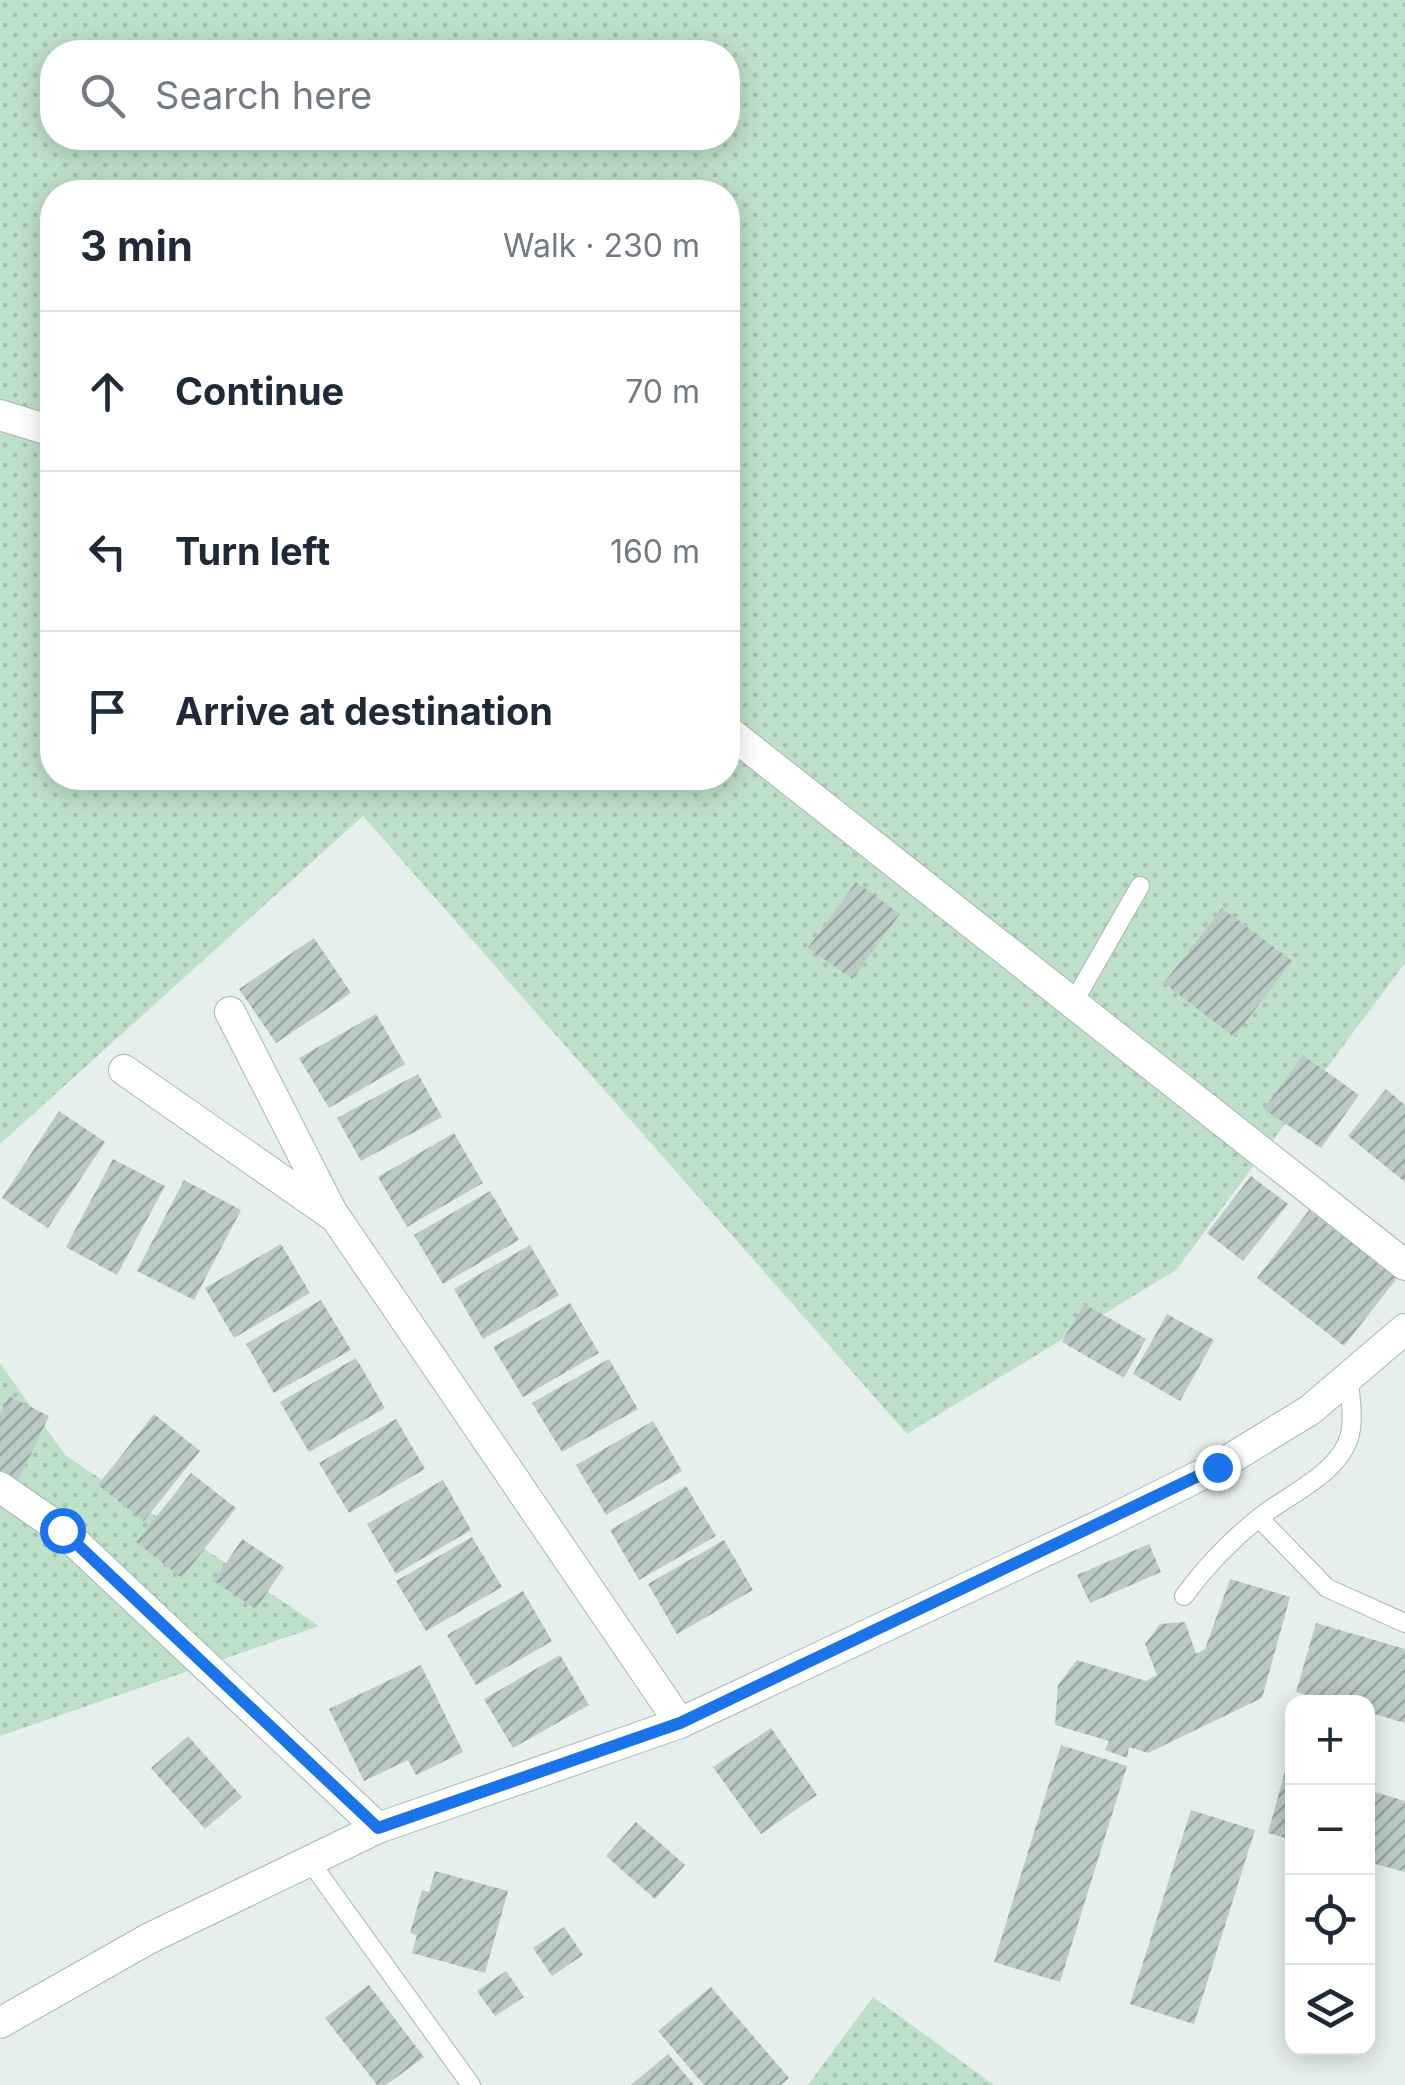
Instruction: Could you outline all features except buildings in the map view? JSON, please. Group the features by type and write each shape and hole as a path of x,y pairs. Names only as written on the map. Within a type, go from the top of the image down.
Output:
{"street":[{"path":"0,415 40,427"},
{"path":"740,740 1405,1265"},
{"path":"230,1012 336,1218 680,1723"},
{"path":"124,1070 336,1218"},
{"path":"0,2023 148,1940 378,1828 680,1723 1217,1467 1310,1410 1405,1329"},
{"path":"0,1487 62,1530 378,1828"}],"lane":[{"path":"1073,1003 1140,886"},
{"path":"1184,1596 1206,1565 1259,1518 1330,1466 1343,1449 1351,1432 1349,1379"},
{"path":"1259,1518 1327,1588 1405,1623"},
{"path":"310,1860 471,2085"}],"green space":[{"path":"0,0 1405,0 1405,963 1176,1270 907,1434 363,816 0,1144"},
{"path":"0,1363 65,1455 319,1626 0,1736"},
{"path":"873,1997 994,2085 808,2085"}],"route":[{"path":"62,1530 378,1828 680,1723 1217,1467"}]}
